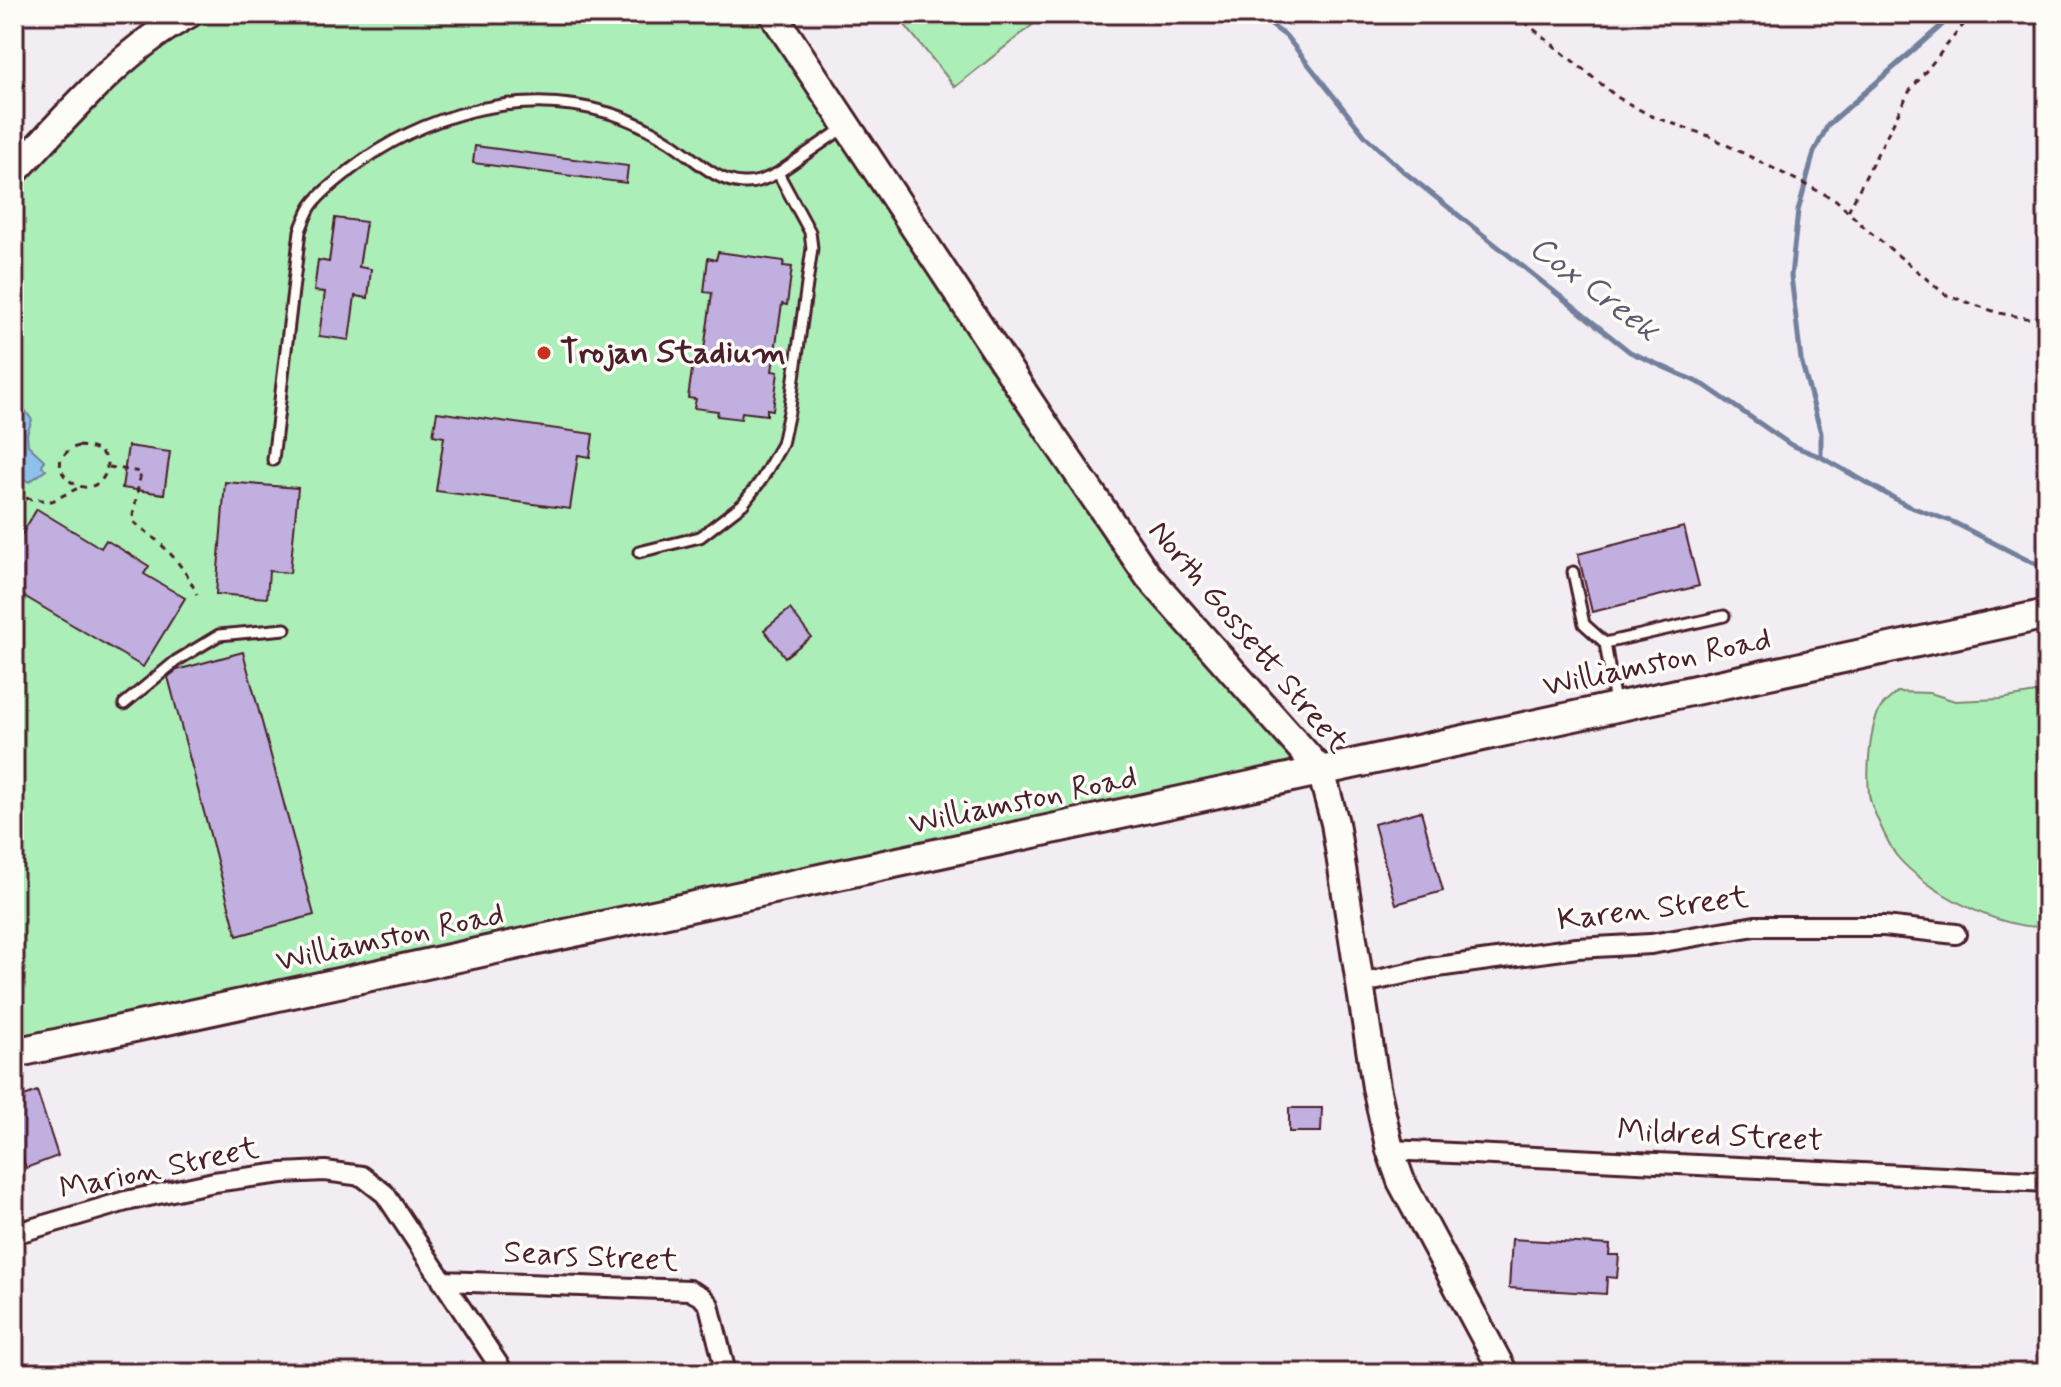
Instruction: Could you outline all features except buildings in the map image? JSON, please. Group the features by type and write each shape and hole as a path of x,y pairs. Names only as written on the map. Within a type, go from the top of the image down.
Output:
{"main road":[{"name":"Williamston Road","path":"14,1053 2047,614"}],"street":[{"path":"14,172 122,62 189,14"},
{"name":"North Gossett Street","path":"773,14 1148,576 1321,771 1335,823 1376,1087 1390,1150 1401,1181 1504,1373"},
{"name":"Karen Street","path":"1360,984 1430,968 1577,948 1651,944 1755,926 1884,926 1956,934"},
{"name":"Mildred Street","path":"1390,1150 2047,1182"},
{"name":"Marion Street","path":"14,1234 126,1201 214,1182 325,1171 362,1176 385,1194 504,1373"},
{"name":"Sears Street","path":"442,1281 689,1290 709,1305 726,1373"}],"lane":[{"path":"273,460 300,231 311,206 338,180 371,154 403,135 472,111 528,102 556,102 609,113 641,125 715,174 743,184 762,181 778,173 846,126"},
{"path":"639,552 700,537 720,524 743,504 782,444 812,248 810,232 778,173"},
{"path":"1573,572 1584,624 1605,643 1616,706"},
{"path":"1605,643 1724,616"},
{"path":"124,704 176,661 219,635 285,629"}],"path":[{"path":"1515,14 1617,97 1651,116 1709,136 1836,200 1946,295 1999,313 2031,319 2047,314"},
{"path":"1848,211 1909,92 1972,14"},
{"path":"78,446 91,447 103,456 109,467 95,485 79,486 66,478 60,465 61,458 78,446"},
{"path":"109,467 141,472 132,521 156,538 178,560 197,595"},
{"path":"14,497 52,501 67,496 79,486"}],"green space":[{"path":"209,14 755,14 1128,572 1321,771 14,1053 14,192 81,117 192,19"},
{"path":"896,14 1046,14 955,87"},
{"path":"2047,691 2047,926 2029,926 2008,922 1965,906 1925,882 1909,868 1896,855 1880,825 1870,800 1868,774 1876,717 1897,692 1930,693 1955,701 2001,699"}],"water":[{"path":"14,407 24,409 32,420 27,434 28,445 44,460 42,466 46,470 29,482 18,475 14,467"}],"waterway":[{"name":"Cox Creek","path":"1256,14 1286,36 1365,136 1403,171 1630,352 1704,385 1791,445 1821,457 1908,506 1953,522 2047,567"},
{"path":"1821,457 1821,433 1801,360 1791,276 1798,211 1814,152 1828,125 1942,25 1946,14"}],"place":[{"name":"Trojan Stadium","path":"544,353"}]}
